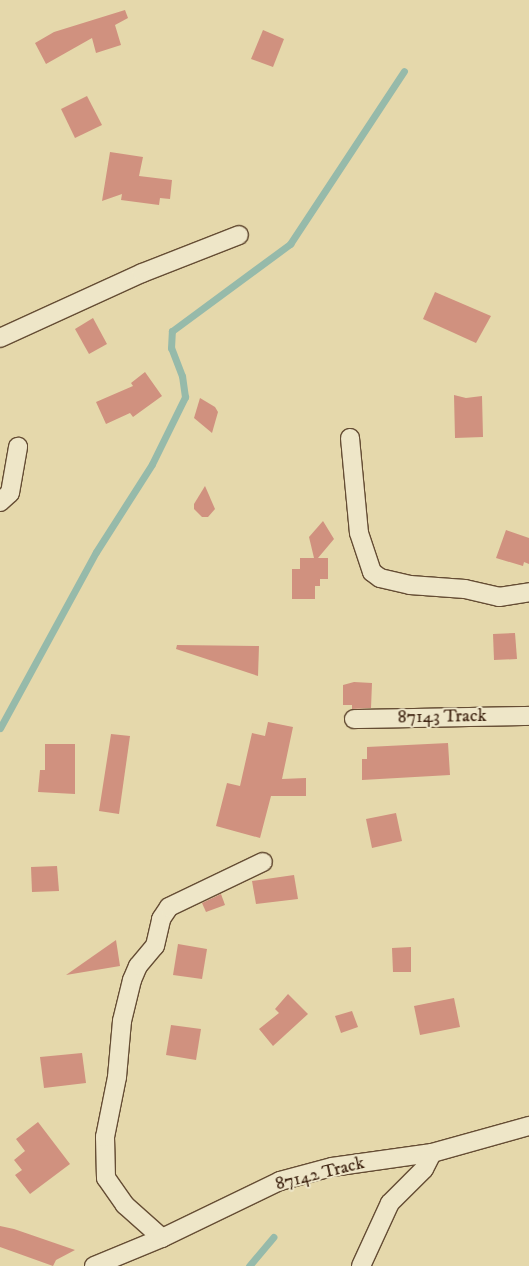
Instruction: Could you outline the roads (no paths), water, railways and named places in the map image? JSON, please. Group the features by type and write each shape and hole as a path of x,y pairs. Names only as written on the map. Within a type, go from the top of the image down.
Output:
{"street":[{"path":"0,338 142,273 239,235"},
{"path":"350,438 359,533 372,572 380,578 410,585 465,589 499,597 529,592"},
{"path":"0,502 10,493 18,447"},
{"name":"87143 Track","path":"354,719 529,716"},
{"path":"162,1238 125,1205 106,1178 105,1137 117,1077 122,1021 132,980 138,966 156,946 161,919 169,907 263,862"},
{"name":"87142 Track","path":"94,1266 162,1238 280,1181 332,1167 432,1153 529,1126"},
{"path":"361,1266 390,1203 424,1169 432,1153"}],"waterway":[{"path":"0,728 96,552 152,464 185,397 182,376 171,348 172,331 290,244 404,71"},
{"path":"249,1266 273,1237"}]}
